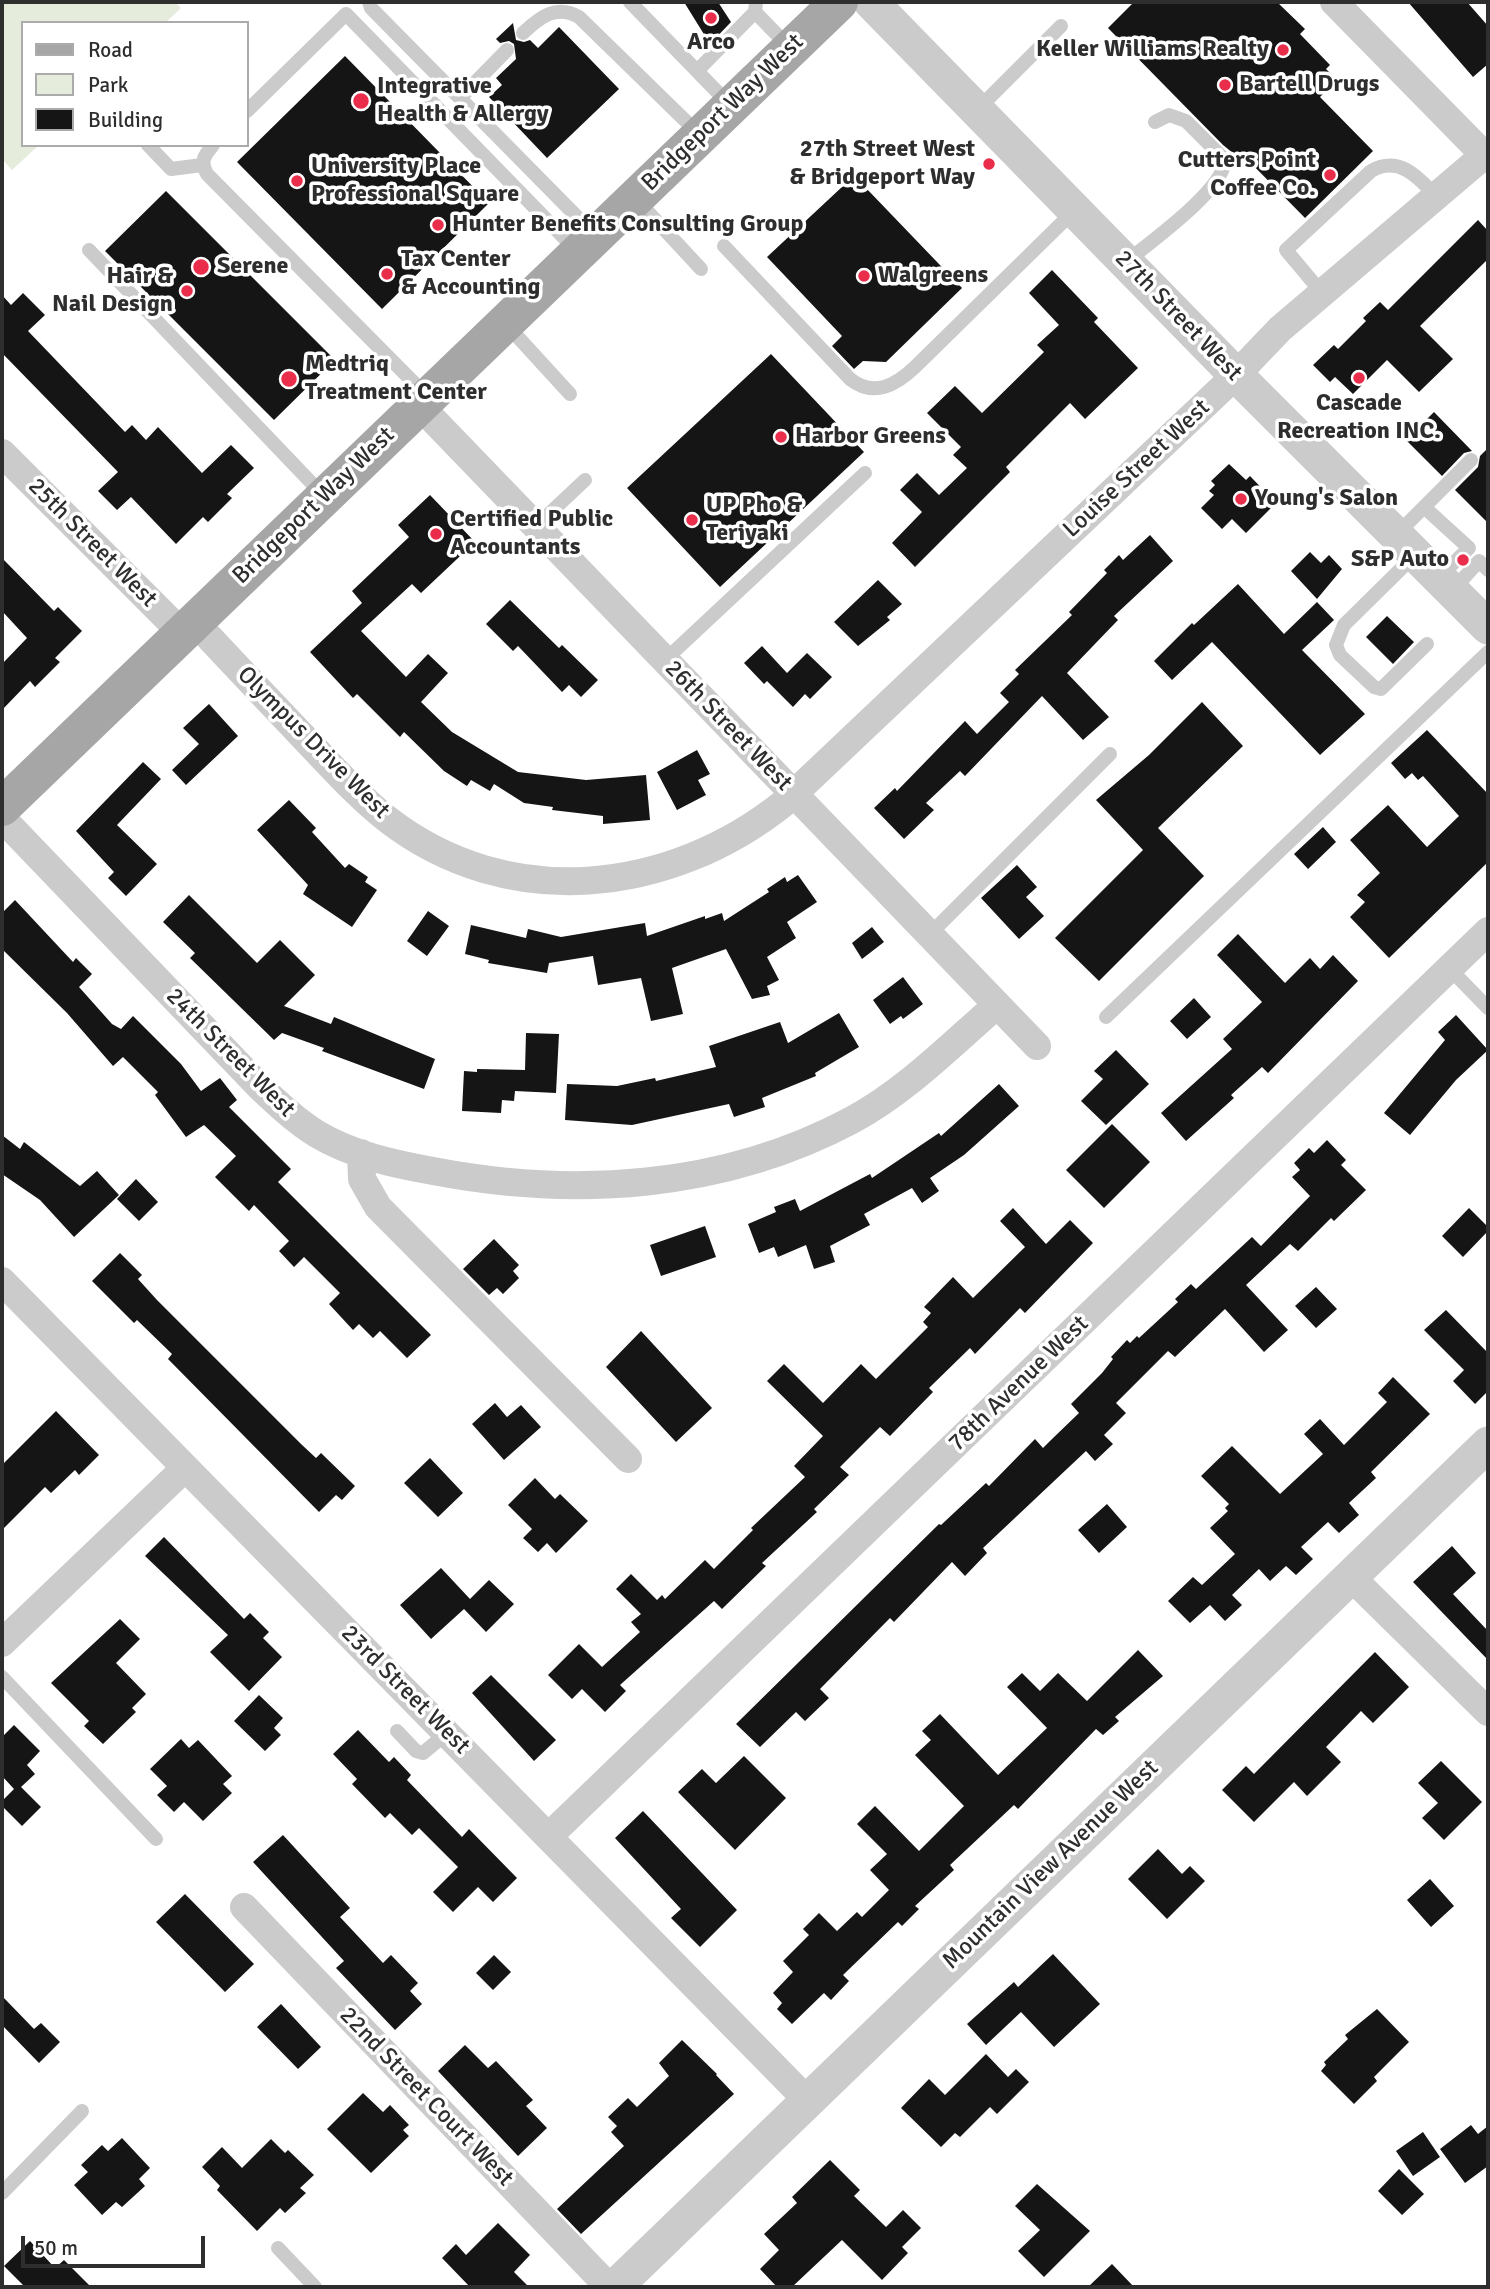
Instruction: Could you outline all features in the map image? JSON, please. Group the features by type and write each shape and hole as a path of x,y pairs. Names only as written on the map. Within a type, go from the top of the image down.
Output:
{"main road":[{"name":"Bridgeport Way West","path":"2,807 839,2"}],"street":[{"name":"27th Street West","path":"871,2 1236,375 1488,627"},
{"path":"1334,2 1487,155"},
{"name":"Louise Street West","path":"794,794 1236,375 1280,329 1487,155"},
{"name":"26th Street West","path":"423,401 536,526 1037,1046"},
{"name":"25th Street West","path":"2,453 188,627"},
{"name":"Olympus Drive West","path":"188,627 379,813 419,840 494,871 526,879 569,883 602,882 635,875 679,861 728,838 761,820 794,794"},
{"name":"24th Street West","path":"2,818 260,1087 317,1134 362,1153 453,1175 561,1186 643,1184 698,1174 800,1143 853,1120 907,1083 998,1005"},
{"name":"78th Avenue West","path":"549,1836 1488,931"},
{"path":"362,1153 362,1179 378,1207 628,1458"},
{"name":"23rd Street West","path":"2,1281 807,2100"},
{"name":"Mountain View Avenue West","path":"619,2285 807,2100 1488,1444"},
{"path":"2,1643 184,1469"},
{"path":"1351,1577 1487,1710"},
{"name":"22nd Street Court West","path":"244,1907 619,2285"}],"lane":[{"path":"369,2 371,8 461,97 587,244"},
{"path":"630,2 731,105"},
{"path":"697,71 755,7 790,48"},
{"path":"523,33 554,11 568,11 579,17 701,135"},
{"path":"248,110 346,14 587,244"},
{"path":"977,110 1060,26"},
{"path":"461,97 507,50"},
{"path":"1126,262 1214,184 1222,173 1225,160 1186,121 1169,115 1155,122"},
{"path":"150,147 171,169 202,166"},
{"path":"211,147 204,156 202,166 207,174 423,401"},
{"path":"1322,293 1286,250 1379,166 1400,166 1414,173 1436,196"},
{"path":"635,197 701,269"},
{"path":"724,246 850,379 867,390 885,388 901,380 1075,210"},
{"path":"89,250 324,496"},
{"path":"505,323 570,394"},
{"path":"1426,564 1424,507 1471,460"},
{"path":"665,660 865,473"},
{"path":"536,526 585,480"},
{"path":"1424,507 1469,548 1426,564 1344,625 1336,645 1340,655 1374,687 1381,689 1427,644"},
{"path":"1426,564 1479,561 1488,570"},
{"path":"1106,1017 1488,652"},
{"path":"929,934 1110,754"},
{"path":"1449,968 1488,1008"},
{"path":"2,1677 156,1839"},
{"path":"397,1731 416,1751 423,1753 447,1733"},
{"path":"2,2193 82,2110"},
{"path":"278,2248 315,2287"}],"green space":[{"path":"2,2 175,2 181,8 167,21 21,21 21,147 37,147 12,170 2,159"}],"building":[{"name":"Arco","path":"684,2 718,2 731,22 710,44"},
{"path":"1134,2 1277,2 1305,29 1300,34 1330,65 1326,69 1337,80 1320,97 1373,151 1305,218 1242,154 1239,158 1223,145 1108,28"},
{"path":"1408,2 1467,2 1488,26 1488,64 1473,77"},
{"path":"513,23 516,40 530,40 538,48 559,27 619,89 547,158 489,97 502,85 496,78 516,59 514,44 509,41 500,43 496,39"},
{"name":"University Place Professional Square","path":"345,56 489,203 382,309 237,162"},
{"name":"Walgreens","path":"843,186 865,187 962,288 886,362 863,361 854,369 832,346 842,336 767,257"},
{"path":"166,191 335,360 274,420 105,251"},
{"path":"1478,220 1488,231 1488,259 1420,326 1453,359 1419,392 1387,360 1353,394 1335,377 1330,382 1313,365 1334,345 1338,349 1366,321 1363,318 1380,302 1388,310"},
{"path":"1052,270 1098,318 1094,322 1138,368 1085,419 1070,403 1006,467 1010,472 915,567 892,543 922,512 900,490 917,473 939,495 967,468 953,455 961,447 927,413 955,386 982,413 1044,352 1037,345 1059,325 1029,293"},
{"path":"23,293 45,315 28,331 125,432 132,425 146,440 158,427 202,473 231,445 254,468 227,494 232,498 208,522 203,517 176,544 131,497 117,510 98,491 118,472 2,353 2,295 11,305"},
{"path":"771,354 864,452 720,587 627,488"},
{"path":"1434,412 1472,451 1464,453 1442,476 1406,440"},
{"path":"1488,448 1488,523 1455,490 1478,467 1480,456"},
{"name":"Young's Salon","path":"1229,464 1246,480 1250,476 1276,503 1246,533 1232,519 1222,529 1201,508 1214,495 1209,491 1215,485 1211,481"},
{"path":"430,495 475,542 421,593 412,584 361,631 406,677 428,654 448,673 421,702 452,732 518,772 586,780 646,775 650,820 603,824 603,816 552,810 553,807 524,803 494,784 490,791 471,780 467,786 444,771 404,732 400,737 357,694 353,698 310,652 362,603 352,591 409,537 398,525"},
{"path":"1150,535 1173,561 1114,616 1118,620 1067,673 1109,717 1083,740 1042,696 965,776 960,771 926,803 934,810 904,839 874,808 895,788 897,791 965,721 977,734 1009,702 1000,693 1019,674 1015,670 1072,615 1069,612 1107,573 1104,570 1119,555 1123,560"},
{"path":"1310,552 1321,563 1329,555 1342,569 1317,599 1291,571"},
{"path":"2,558 54,611 58,607 82,631 55,658 60,662 35,687 30,681 2,710 2,664 27,638 2,611"},
{"path":"878,580 902,604 887,617 890,620 858,646 834,622"},
{"path":"1238,584 1284,634 1317,602 1334,620 1302,650 1365,714 1320,755 1212,642 1172,680 1154,661 1192,623 1194,625"},
{"path":"510,600 559,648 562,645 598,680 581,697 569,685 562,692 518,646 513,651 486,624"},
{"path":"1387,616 1414,642 1393,664 1366,637"},
{"path":"762,646 787,673 807,653 832,677 810,699 805,694 793,707 767,681 764,684 744,663"},
{"path":"1202,702 1243,746 1158,828 1204,876 1099,981 1055,938 1143,850 1096,800 1149,755"},
{"path":"209,704 238,736 186,785 172,770 199,744 183,728"},
{"path":"1427,730 1488,794 1488,862 1389,958 1350,917 1365,902 1357,895 1380,873 1350,840 1388,805 1427,847 1459,816 1423,776 1418,780 1412,773 1405,779 1391,763"},
{"path":"697,750 710,774 698,780 706,795 677,810 657,772"},
{"path":"143,762 161,779 117,825 157,864 126,896 108,878 114,872 76,831"},
{"path":"289,800 316,828 312,832 345,868 349,864 368,877 365,882 377,890 352,927 303,894 308,885 257,830"},
{"path":"1323,827 1336,842 1308,869 1294,854"},
{"path":"1017,865 1037,887 1026,897 1044,916 1019,939 981,898"},
{"path":"798,875 817,902 787,922 796,938 767,957 779,980 767,986 770,995 752,999 726,949 672,968 683,1014 651,1021 641,978 598,985 593,956 549,963 547,973 488,963 489,960 465,954 471,925 526,938 528,929 561,937 645,923 647,936 705,916 705,919 722,913 724,921 769,892 767,889 785,877 787,882"},
{"path":"189,895 257,963 280,940 315,975 284,1006 331,1024 334,1017 435,1059 424,1089 282,1033 274,1040 190,958 195,953 163,922"},
{"path":"15,900 73,962 76,958 92,974 79,987 112,1024 121,1029 133,1016 181,1064 201,1091 220,1078 237,1100 229,1107 291,1169 278,1182 431,1335 407,1358 380,1331 373,1338 359,1324 353,1330 329,1304 340,1293 304,1257 294,1267 279,1251 289,1241 254,1205 249,1211 215,1177 236,1156 204,1125 186,1137 155,1095 158,1092 123,1057 113,1066 67,1013 2,949 2,913"},
{"path":"428,911 449,926 427,956 407,941"},
{"path":"872,927 884,942 862,959 852,943"},
{"path":"1238,934 1285,983 1310,958 1320,969 1333,955 1358,981 1268,1073 1262,1067 1231,1095 1234,1098 1186,1141 1161,1113 1232,1049 1223,1039 1262,1002 1217,955"},
{"path":"903,977 923,1004 903,1019 901,1016 890,1024 873,1000"},
{"path":"1194,998 1211,1017 1187,1039 1170,1021"},
{"path":"839,1013 859,1047 815,1073 816,1076 762,1098 765,1107 734,1117 729,1104 632,1125 565,1120 567,1084 617,1086 655,1078 656,1081 716,1067 709,1046 780,1022 788,1043"},
{"path":"1456,1015 1488,1050 1456,1080 1410,1135 1384,1113 1445,1040 1438,1032"},
{"path":"526,1033 559,1034 556,1093 515,1091 514,1101 502,1100 501,1113 462,1111 464,1071 525,1070"},
{"path":"1116,1050 1149,1084 1106,1125 1081,1101 1103,1079 1094,1071"},
{"path":"999,1084 1019,1106 964,1155 930,1178 939,1191 922,1203 912,1188 864,1214 870,1225 830,1246 835,1262 814,1269 806,1245 778,1257 774,1247 759,1253 748,1224 776,1212 774,1207 795,1199 800,1211 870,1174 872,1178 939,1133 941,1136"},
{"path":"1112,1124 1150,1162 1104,1208 1066,1170"},
{"path":"2,1135 20,1149 24,1142 80,1186 97,1171 119,1195 74,1237 40,1200 2,1174"},
{"path":"1327,1140 1346,1160 1341,1165 1366,1190 1334,1221 1331,1218 1298,1251 1290,1244 1246,1285 1288,1330 1264,1352 1225,1309 1175,1357 1168,1351 1116,1403 1126,1413 1104,1435 1113,1444 1095,1461 1086,1451 983,1548 987,1553 965,1576 952,1562 894,1622 890,1618 820,1689 829,1698 805,1721 796,1712 760,1747 736,1724 939,1524 986,1483 989,1486 1035,1439 1043,1448 1079,1413 1071,1404 1102,1373 1113,1359 1111,1357 1127,1340 1130,1343 1137,1336 1139,1338 1178,1302 1175,1299 1191,1284 1196,1289 1252,1237 1261,1246 1310,1196 1292,1177 1300,1170 1294,1163 1309,1148 1314,1153"},
{"path":"136,1179 158,1202 139,1221 117,1199"},
{"path":"1013,1208 1046,1244 1070,1220 1093,1243 1025,1313 1020,1308 975,1354 970,1348 929,1388 933,1392 890,1436 880,1427 840,1467 849,1475 814,1509 817,1512 762,1563 766,1566 722,1609 714,1601 620,1685 626,1691 605,1712 582,1689 572,1699 548,1675 579,1644 602,1667 640,1632 631,1622 641,1614 616,1589 631,1574 657,1600 662,1595 665,1599 705,1560 714,1569 753,1530 751,1528 805,1477 794,1466 823,1436 767,1381 784,1364 823,1403 861,1364 876,1379 928,1327 923,1322 931,1313 924,1307 953,1277 973,1298 1025,1247 1000,1221"},
{"path":"1469,1208 1488,1227 1488,1231 1463,1257 1442,1236"},
{"path":"705,1226 716,1257 661,1276 650,1245"},
{"path":"494,1239 519,1265 513,1271 519,1278 503,1294 497,1288 489,1295 463,1269"},
{"path":"120,1253 142,1275 138,1279 157,1300 301,1444 316,1458 321,1453 355,1486 342,1500 336,1495 319,1512 168,1359 172,1354 137,1320 134,1323 92,1281"},
{"path":"1316,1287 1337,1309 1316,1328 1295,1306"},
{"path":"1446,1310 1488,1353 1488,1391 1475,1404 1453,1381 1464,1370 1424,1330"},
{"path":"641,1331 712,1408 676,1442 606,1367"},
{"path":"1393,1377 1430,1414 1371,1472 1376,1478 1349,1503 1359,1515 1339,1533 1328,1522 1301,1547 1313,1559 1296,1575 1286,1566 1270,1581 1259,1569 1232,1595 1242,1605 1225,1621 1210,1605 1190,1623 1168,1601 1193,1577 1202,1585 1235,1554 1210,1528 1228,1511 1225,1508 1229,1504 1201,1476 1232,1446 1280,1494 1323,1454 1304,1434 1320,1419 1344,1445 1387,1402 1378,1393"},
{"path":"495,1403 507,1417 521,1405 541,1427 504,1460 472,1424"},
{"path":"56,1411 99,1455 79,1475 75,1470 51,1493 45,1487 2,1530 2,1465"},
{"path":"430,1458 463,1493 438,1517 404,1483"},
{"path":"535,1478 555,1499 560,1494 588,1521 556,1553 547,1543 538,1552 523,1538 532,1529 508,1505"},
{"path":"1107,1504 1127,1527 1099,1553 1078,1530"},
{"path":"164,1537 244,1619 250,1613 269,1632 263,1638 282,1657 249,1691 210,1652 228,1635 145,1556"},
{"path":"1452,1546 1476,1573 1453,1594 1488,1631 1488,1660 1413,1582"},
{"path":"441,1568 470,1599 489,1580 514,1604 486,1632 464,1609 431,1639 400,1605"},
{"path":"120,1619 140,1639 116,1663 146,1694 132,1708 136,1712 103,1744 84,1726 89,1721 51,1683"},
{"path":"1138,1650 1163,1676 1115,1717 1119,1721 1103,1735 1096,1729 1018,1809 1014,1805 950,1865 954,1870 915,1906 919,1909 902,1926 898,1922 843,1975 849,1981 831,2000 824,1993 792,2024 777,2009 782,2003 773,1993 793,1972 783,1961 809,1935 803,1929 819,1913 837,1931 857,1912 862,1917 889,1890 870,1870 887,1854 857,1824 875,1806 919,1851 964,1806 915,1755 931,1740 922,1731 940,1714 998,1775 1047,1728 1007,1687 1022,1673 1040,1691 1058,1673 1087,1701"},
{"path":"1375,1652 1409,1687 1373,1723 1361,1711 1326,1747 1341,1762 1307,1796 1294,1782 1254,1822 1222,1790 1246,1766 1254,1774"},
{"path":"491,1675 556,1740 534,1761 472,1693"},
{"path":"259,1695 283,1718 274,1728 281,1735 265,1751 234,1721"},
{"path":"14,1725 40,1751 27,1765 35,1774 21,1787 41,1807 22,1826 2,1806 2,1801 14,1789 2,1776 2,1737"},
{"path":"358,1730 389,1762 394,1757 411,1775 407,1780 462,1837 469,1829 517,1878 493,1902 478,1887 453,1912 433,1892 458,1867 419,1828 412,1835 390,1813 385,1818 352,1784 357,1779 333,1754"},
{"path":"181,1739 189,1748 198,1740 232,1776 223,1784 232,1793 203,1821 184,1802 174,1812 157,1795 167,1786 150,1769"},
{"path":"744,1756 786,1798 735,1850 678,1792 702,1769 716,1783"},
{"path":"1441,1761 1482,1802 1444,1840 1422,1818 1438,1803 1418,1783"},
{"path":"643,1811 737,1910 700,1947 671,1918 681,1909 615,1838"},
{"path":"283,1835 350,1908 340,1917 383,1963 391,1955 418,1983 410,1991 422,2004 395,2030 336,1968 344,1961 253,1862"},
{"path":"1158,1849 1182,1874 1190,1866 1205,1881 1167,1919 1128,1879"},
{"path":"1430,1879 1454,1906 1431,1927 1407,1900"},
{"path":"185,1894 254,1964 225,1992 156,1922"},
{"path":"1053,1954 1100,2004 1054,2047 1021,2012 986,2045 967,2024 1014,1982 1018,1987"},
{"path":"494,1955 511,1972 493,1990 476,1973"},
{"path":"2,1996 34,2029 41,2023 60,2042 39,2063 2,2025"},
{"path":"281,2004 321,2047 298,2069 257,2027"},
{"path":"1377,2009 1409,2042 1374,2077 1377,2081 1354,2104 1321,2071 1326,2065 1324,2062 1348,2039 1345,2035"},
{"path":"682,2040 734,2094 581,2234 557,2209 624,2146 611,2132 617,2126 608,2117 628,2098 637,2107 669,2076 659,2063"},
{"path":"465,2045 488,2068 496,2061 533,2100 526,2106 547,2128 518,2156 438,2071"},
{"path":"986,2054 1008,2077 1016,2069 1029,2082 997,2114 990,2107 960,2137 955,2133 941,2147 901,2108 929,2079 945,2095"},
{"path":"363,2093 383,2112 390,2105 409,2125 403,2130 409,2136 371,2173 327,2129"},
{"path":"1471,2125 1478,2134 1488,2126 1488,2166 1465,2183 1440,2149"},
{"path":"1423,2132 1440,2157 1413,2176 1396,2151"},
{"path":"122,2138 150,2168 139,2179 145,2186 122,2207 116,2202 102,2215 74,2185 88,2172 81,2165 102,2145 108,2151"},
{"path":"271,2139 285,2153 288,2150 314,2175 300,2188 306,2193 285,2213 280,2208 257,2231 217,2190 220,2186 202,2167 222,2147 242,2168"},
{"path":"830,2160 860,2190 854,2196 886,2227 903,2210 921,2228 902,2247 908,2253 882,2280 842,2240 792,2287 777,2287 760,2269 779,2250 764,2234 797,2203 792,2197"},
{"path":"1399,2169 1424,2194 1402,2215 1378,2191"},
{"path":"1037,2184 1090,2231 1044,2277 1018,2251 1040,2230 1015,2206"},
{"path":"498,2223 530,2255 514,2272 529,2287 470,2287 442,2258 456,2244 466,2255"},
{"path":"30,2241 55,2268 64,2260 91,2287 25,2287 4,2266"},
{"path":"1112,2264 1134,2287 1088,2287"}],"place":[{"name":"Arco","path":"711,18"},
{"name":"Keller Williams Realty","path":"1283,50"},
{"name":"Bartell Drugs","path":"1225,85"},
{"name":"Integrative Health & Allergy","path":"361,101"},
{"name":"27th Street West & Bridgeport Way","path":"989,164"},
{"name":"Cutters Point Coffee Co.","path":"1330,175"},
{"name":"University Place Professional Square","path":"297,181"},
{"name":"Hunter Benefits Consulting Group","path":"438,225"},
{"name":"Serene","path":"201,267"},
{"name":"Tax Center & Accounting","path":"387,274"},
{"name":"Walgreens","path":"864,276"},
{"name":"Hair & Nail Design","path":"187,291"},
{"name":"Cascade Recreation INC.","path":"1359,378"},
{"name":"Medtriq Treatment Center","path":"289,379"},
{"name":"Harbor Greens","path":"781,437"},
{"name":"Young's Salon","path":"1241,499"},
{"name":"UP Pho & Teriyaki","path":"692,520"},
{"name":"Certified Public Accountants","path":"436,534"},
{"name":"S&P Auto","path":"1463,560"}]}
